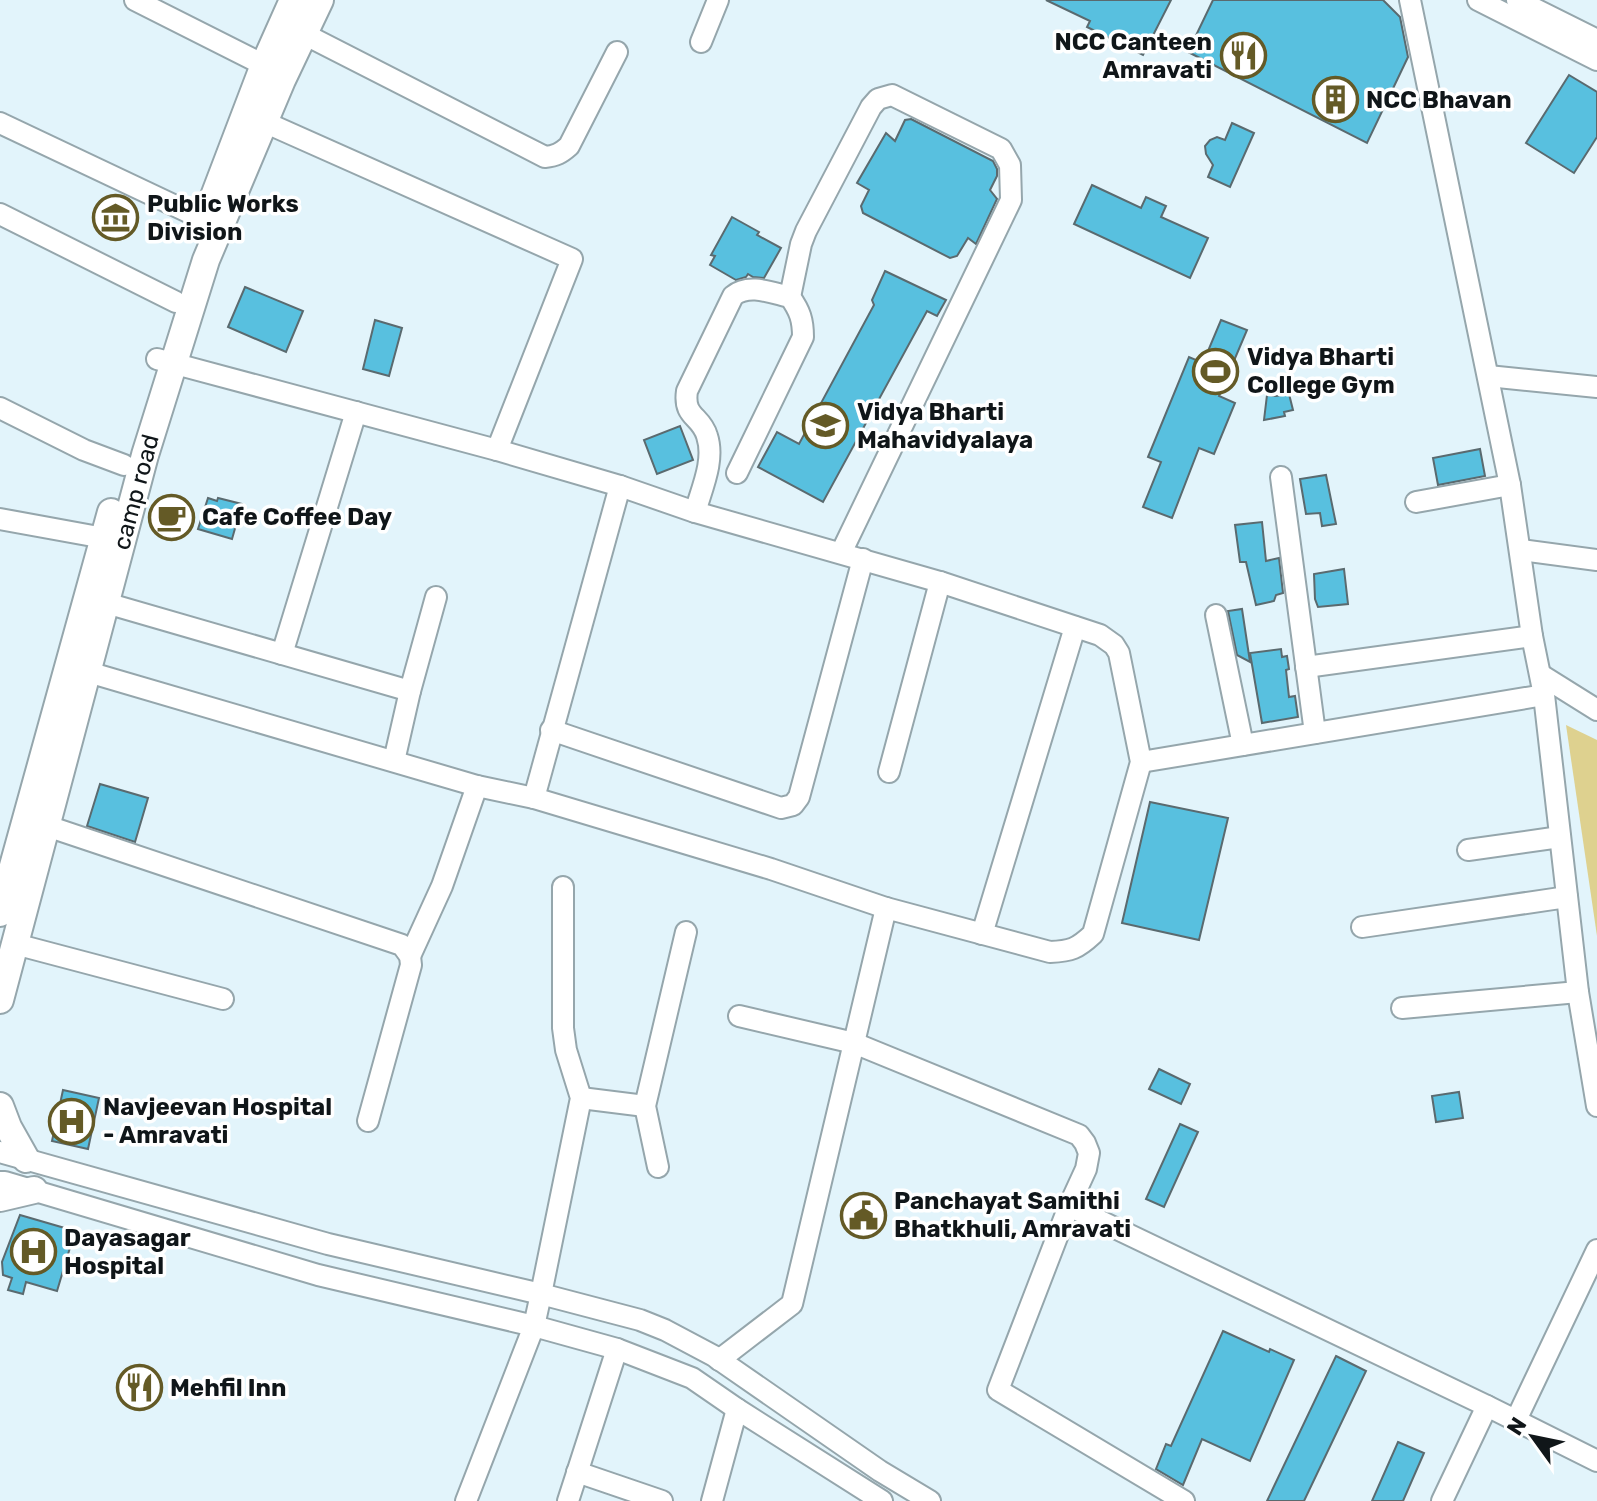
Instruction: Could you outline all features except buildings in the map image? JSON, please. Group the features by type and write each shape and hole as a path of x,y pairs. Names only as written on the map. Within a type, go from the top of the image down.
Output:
{"main road":[{"name":"camp road","path":"0,913 124,465 206,260 255,118 264,65 293,0"},
{"name":"camp road","path":"0,1000 145,455 176,302 205,220 255,118 320,0"},
{"path":"0,1106 26,1159"},
{"path":"0,1198 34,1190"}],"street":[{"path":"135,0 264,65"},
{"path":"701,42 718,0"},
{"path":"1410,0 1521,550 1542,685 1578,992 1597,1106"},
{"path":"1478,0 1597,60"},
{"path":"1517,0 1597,40"},
{"path":"1556,20 1564,0"},
{"path":"304,34 545,157 555,156 569,146 617,52"},
{"path":"790,297 806,231 878,99 892,95 1001,149 1010,165 1011,200 841,553"},
{"path":"255,118 572,259 497,450"},
{"path":"0,123 205,220"},
{"path":"0,214 176,302"},
{"path":"695,512 710,457 710,444 706,431 687,409 687,391 733,296 748,288 790,297 800,312 803,337 737,473"},
{"path":"88,672 477,786 534,798 771,869 886,908 1050,952 1069,951 1093,934 1141,762 1119,653 1100,635 940,582 695,512 620,486 166,360"},
{"path":"1488,376 1597,387"},
{"path":"0,408 84,450 124,465"},
{"path":"282,654 356,412"},
{"path":"1281,477 1315,733"},
{"path":"1416,502 1510,485"},
{"path":"534,798 620,486"},
{"path":"0,519 104,538"},
{"path":"1521,550 1597,560"},
{"path":"551,730 781,808 793,805 799,797 863,559"},
{"path":"889,772 940,582"},
{"path":"394,761 436,597"},
{"path":"106,603 410,691"},
{"path":"1216,615 1243,745"},
{"path":"982,934 1075,627"},
{"path":"1306,667 1532,636"},
{"path":"1141,762 1315,733 1542,685 1597,710"},
{"path":"410,956 442,886 477,786"},
{"path":"47,826 402,945 410,956 411,965 368,1121"},
{"path":"1468,850 1560,837"},
{"path":"466,1501 534,1326 581,1098 566,1050 563,1028 563,887"},
{"path":"1362,927 1567,897"},
{"path":"719,1360 792,1304 886,908"},
{"path":"658,1167 645,1106 686,932"},
{"path":"15,944 223,999"},
{"path":"1402,1008 1578,992"},
{"path":"739,1016 854,1043 1079,1135 1089,1153 1086,1169 998,1390 1184,1501"},
{"path":"581,1098 645,1106"},
{"path":"0,1152 328,1244 640,1320 719,1360 880,1471 930,1501"},
{"path":"0,1182 318,1275 617,1349 692,1378 882,1501"},
{"path":"1069,1206 1597,1461"},
{"path":"1516,1420 1597,1250"},
{"path":"568,1501 617,1349"},
{"path":"1442,1501 1487,1406"},
{"path":"712,1501 737,1409"},
{"path":"577,1472 662,1501"}],"shaded area":[{"path":"1566,725 1597,740 1597,936"}],"place":[{"name":"NCC Canteen Amravati","path":"1243,56"},
{"name":"NCC Bhavan","path":"1335,100"},
{"name":"Public Works Division","path":"116,218"},
{"name":"Vidya Bharti College Gym","path":"1216,371"},
{"name":"Vidya Bharti Mahavidyalaya","path":"826,426"},
{"name":"Cafe Coffee Day","path":"171,517"},
{"name":"Navjeevan Hospital - Amravati","path":"72,1121"},
{"name":"Panchayat Samithi Bhatkhuli, Amravati","path":"863,1215"},
{"name":"Dayasagar Hospital","path":"33,1252"},
{"name":"Mehfil Inn","path":"139,1388"}]}
